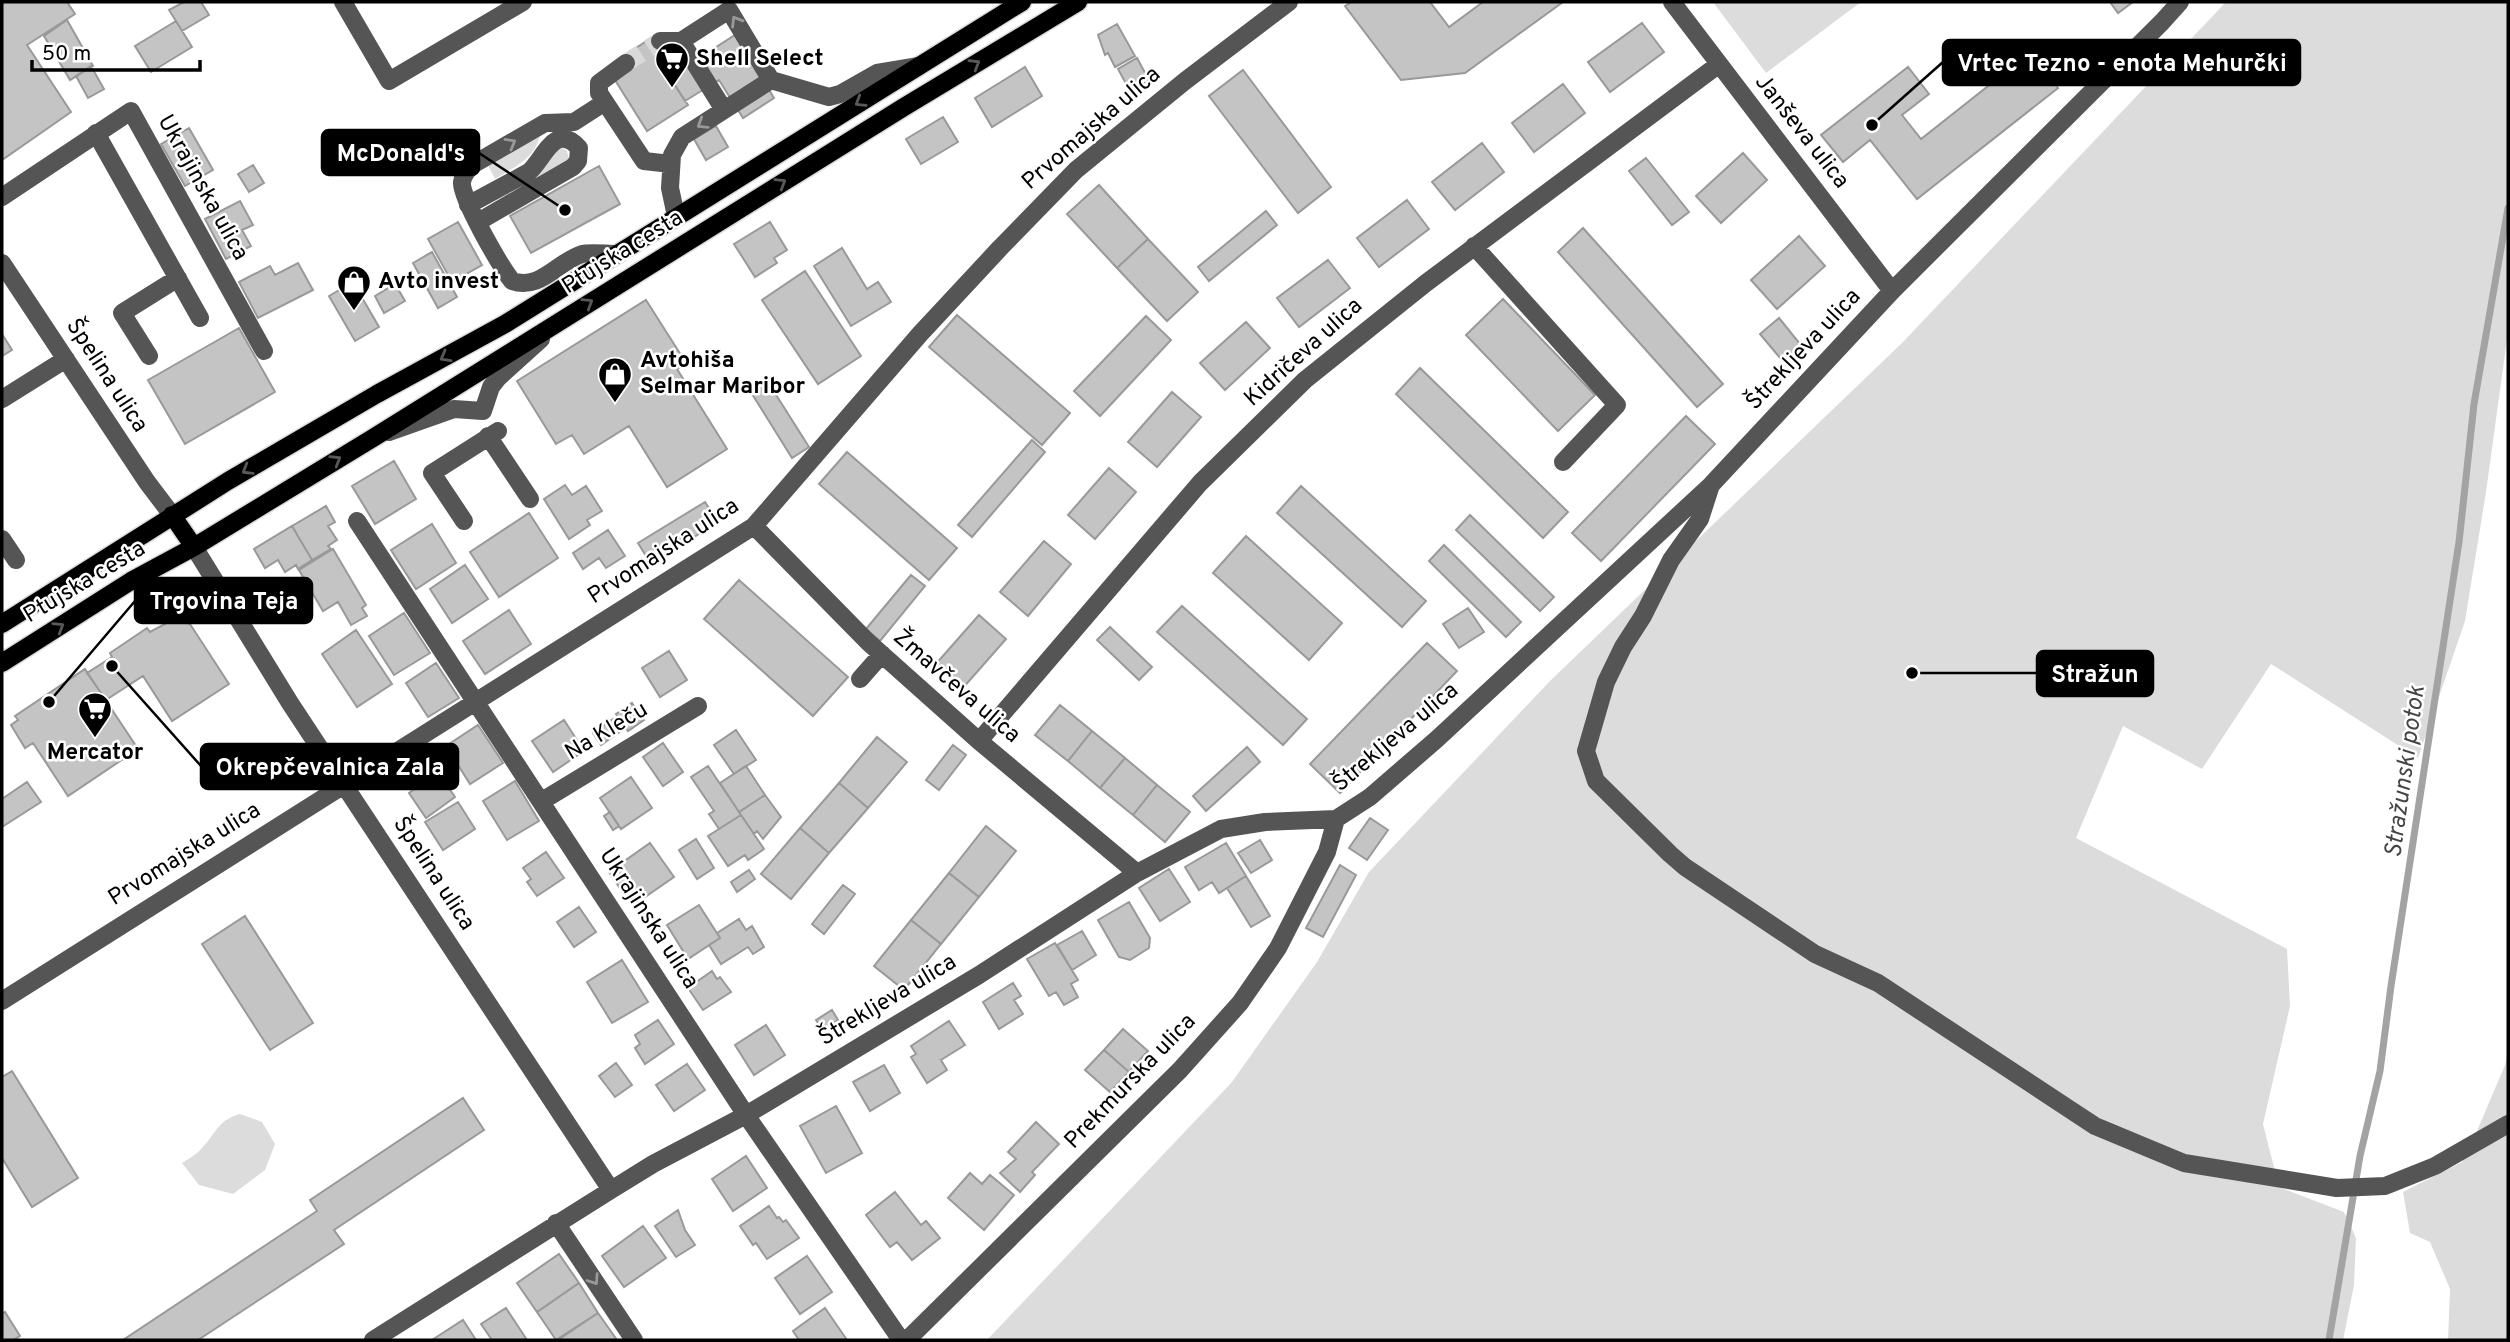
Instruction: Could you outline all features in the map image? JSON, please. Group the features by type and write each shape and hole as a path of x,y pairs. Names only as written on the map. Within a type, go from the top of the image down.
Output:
{"main road":[{"name":"Ptujska cesta","path":"2,624 172,515 366,400 505,324 1022,2"},
{"name":"Ptujska cesta","path":"2,663 131,581 194,547 373,438 904,107 1078,2"},
{"path":"172,515 194,547"}],"street":[{"path":"343,2 388,81 523,2"},
{"name":"Prvomajska ulica","path":"2,1001 754,526 920,334 1076,170 1185,81 1289,2"},
{"name":"Janševa ulica","path":"1672,2 1892,291"},
{"name":"Štrekljeva ulica","path":"373,1340 556,1223 746,1115 979,975 1137,873 1221,829 1265,822 1336,819 1370,797 1711,485 1892,291 2180,2"},
{"path":"660,41 681,41 729,10 772,79 829,97 840,94 877,73 919,66"},
{"path":"681,41 724,110"},
{"path":"626,63 599,83 599,93 644,161 671,164"},
{"name":"Kidričeva ulica","path":"979,741 1200,483 1305,380 1364,330 1474,246 1718,65"},
{"path":"676,216 670,188 671,164 672,155 682,137 772,79"},
{"path":"605,102 574,122 545,123 466,170 462,182 468,205 512,281 523,285 535,282 583,254 616,254"},
{"name":"Ukrajinska ulica","path":"2,197 131,111 264,351"},
{"path":"96,133 200,318"},
{"path":"468,205 528,172 557,139 570,141 579,148 578,161 573,167 478,222"},
{"path":"1474,246 1617,405 1563,462"},
{"name":"Špelina ulica","path":"2,263 146,482 172,515"},
{"path":"149,356 122,313 178,278"},
{"path":"373,438 454,409 483,411 491,387 498,378 562,320"},
{"path":"2,399 66,359"},
{"path":"464,521 432,473 493,434 530,499"},
{"path":"1711,485 1700,519 1671,560 1606,682 1586,751 1596,780 1685,867 1815,954 1878,983 2095,1126 2184,1163 2337,1188 2385,1186 2435,1166 2508,1124"},
{"name":"Ukrajinska ulica","path":"358,521 746,1115 901,1340"},
{"name":"Žmavčeva ulica","path":"754,526 882,654 979,741 1137,873"},
{"path":"2,538 16,559"},
{"name":"Špelina ulica","path":"194,547 290,703 611,1190"},
{"path":"860,679 882,654"},
{"name":"Na Kleču","path":"542,801 698,706"},
{"name":"Prekmurska ulica","path":"907,1340 1180,1070 1240,1003 1278,948 1327,852 1336,819"},
{"path":"556,1223 634,1340"}],"shaded area":[{"path":"1713,2 1861,2 1766,73"},
{"path":"2226,2 2508,2 2508,332 2465,621 2418,758 2271,664 2202,769 2123,726 2076,838 2287,949 2290,1006 2263,1124 2279,1187 2344,1212 2356,1238 2354,1285 2343,1340 987,1340 1232,1082 1317,962 1369,872 1550,681 1902,343"},
{"path":"540,135 529,156 495,179 488,165"},
{"path":"561,147 567,151 569,159 566,165 527,187 518,184"},
{"path":"2508,1050 2508,1340 2448,1340 2450,1289 2430,1242 2410,1233 2403,1192 2462,1162 2505,1065"},
{"path":"240,1114 262,1122 275,1144 265,1170 233,1194 199,1185 182,1163 199,1151 221,1124"}],"building":[{"path":"2,2 67,2 75,14 27,45 71,112 2,160"},
{"path":"184,2 201,2 209,15 182,31 169,10"},
{"path":"1352,2 1430,2 1449,27 1483,2 1563,2 1465,73 1401,80 1345,6"},
{"path":"2110,2 2133,2 2118,13"},
{"path":"67,20 93,66 70,80 44,36"},
{"path":"176,21 192,47 151,72 135,46"},
{"path":"1642,23 1664,52 1610,92 1588,62"},
{"path":"1117,24 1135,56 1115,67 1108,53 1105,55 1098,35"},
{"path":"656,35 667,52 657,58 688,105 647,131 615,80 631,70 622,57"},
{"path":"735,35 774,98 743,118 719,80 685,101 657,58 674,47 677,52 683,48 699,58"},
{"path":"2030,53 2058,88 1917,199 1870,140 1843,162 1821,135 1908,67 1929,94 1902,115 1921,139"},
{"path":"1137,58 1149,80 1130,91 1118,69"},
{"path":"91,66 104,89 88,98 76,76"},
{"path":"1025,67 1042,96 992,127 975,98"},
{"path":"1243,70 1331,187 1298,213 1209,96"},
{"path":"1563,84 1585,113 1534,152 1512,123"},
{"path":"943,117 958,142 921,164 906,139"},
{"path":"716,126 728,147 706,160 694,139"},
{"path":"189,128 213,170 185,186 161,144"},
{"path":"1482,143 1504,172 1455,210 1432,182"},
{"path":"1743,153 1767,180 1721,223 1696,196"},
{"path":"1646,158 1689,212 1672,225 1629,171"},
{"path":"253,165 264,183 249,192 238,174"},
{"path":"599,166 620,204 531,253 510,216"},
{"path":"1099,185 1148,239 1117,268 1067,214"},
{"path":"1407,200 1429,229 1379,267 1357,238"},
{"path":"240,201 253,225 242,230 251,246 226,259 205,219"},
{"path":"1266,211 1277,225 1209,281 1198,267"},
{"path":"458,222 482,265 452,282 428,239"},
{"path":"770,222 787,250 774,258 777,263 755,277 734,244"},
{"path":"1583,228 1723,384 1697,407 1558,252"},
{"path":"1799,236 1825,266 1777,309 1751,280"},
{"path":"1148,239 1198,292 1167,321 1117,268"},
{"path":"842,248 867,289 878,282 891,302 851,326 814,266"},
{"path":"432,252 457,297 438,308 413,263"},
{"path":"1328,260 1350,288 1299,327 1277,298"},
{"path":"298,263 313,290 258,318 239,282 270,266 275,275"},
{"path":"805,271 861,356 818,384 762,300"},
{"name":"Avto invest","path":"353,282 379,327 355,341 329,296"},
{"path":"395,284 405,301 384,313 375,296"},
{"path":"1503,299 1595,395 1558,431 1466,335"},
{"name":"Avtohiša Selmar Maribor","path":"646,300 686,363 677,369 727,449 667,487 629,426 584,454 572,435 556,444 517,381"},
{"path":"957,315 1070,413 1042,445 929,347"},
{"path":"1146,316 1171,340 1100,416 1074,391"},
{"path":"1779,318 1805,350 1786,365 1760,334"},
{"path":"1246,322 1270,348 1225,390 1200,363"},
{"path":"239,328 275,392 185,444 148,380"},
{"path":"2,334 12,350 2,356"},
{"path":"1420,368 1568,512 1543,538 1396,394"},
{"path":"766,379 809,447 792,458 749,389"},
{"path":"1172,392 1201,417 1157,467 1128,442"},
{"path":"1686,416 1715,444 1601,561 1572,533"},
{"path":"1032,440 1045,452 972,537 958,525"},
{"path":"847,452 957,548 929,580 819,484"},
{"path":"394,461 416,499 375,524 352,486"},
{"path":"1109,468 1136,492 1095,539 1068,515"},
{"path":"565,485 572,495 586,486 602,511 587,520 590,525 569,539 544,499"},
{"path":"1301,486 1426,601 1402,627 1277,513"},
{"path":"705,502 718,522 651,564 638,543"},
{"path":"326,506 335,522 328,526 337,540 328,546 331,549 312,560 292,526"},
{"path":"529,513 558,558 499,597 470,552"},
{"path":"1470,515 1554,597 1540,611 1456,530"},
{"path":"432,524 456,563 416,589 391,550"},
{"path":"292,526 312,560 298,569 296,565 285,572 278,560 265,568 254,549"},
{"path":"608,530 625,556 606,568 599,558 583,569 573,553"},
{"path":"1246,536 1342,623 1309,660 1213,573"},
{"path":"1044,541 1071,564 1028,616 1000,592"},
{"path":"1444,545 1521,622 1506,637 1429,561"},
{"path":"333,549 366,605 362,608 367,616 351,625 338,602 323,611 299,570"},
{"path":"465,565 488,599 452,623 430,589"},
{"path":"911,575 925,586 880,641 866,629"},
{"path":"739,580 848,677 813,716 704,619"},
{"path":"1182,606 1307,719 1283,745 1157,632"},
{"path":"1468,608 1484,632 1459,648 1443,624"},
{"path":"509,610 531,644 485,674 463,641"},
{"path":"404,613 430,653 394,675 369,636"},
{"path":"979,615 1006,639 962,689 935,665"},
{"path":"174,619 190,624 229,684 172,721 143,676 106,700 87,673 112,657 110,653 147,628 150,632"},
{"path":"1110,627 1152,667 1139,680 1097,640"},
{"path":"356,630 392,684 357,707 322,654"},
{"path":"1427,643 1457,671 1340,793 1310,764"},
{"path":"669,651 687,680 660,697 642,668"},
{"path":"436,663 459,698 428,717 406,683"},
{"path":"85,669 138,749 68,796 33,743 25,748 11,725 18,720 15,716"},
{"path":"632,703 644,720 628,731 616,714"},
{"path":"1060,705 1092,731 1068,761 1035,735"},
{"path":"613,719 621,731 601,745 593,733"},
{"path":"564,720 584,751 553,772 532,741"},
{"path":"478,725 503,763 470,784 446,746"},
{"path":"736,730 756,760 734,774 714,745"},
{"path":"1092,731 1125,758 1100,788 1068,761"},
{"path":"877,737 907,762 868,808 839,783"},
{"path":"663,743 683,772 663,786 643,757"},
{"path":"953,745 966,755 939,790 926,780"},
{"path":"1247,747 1260,762 1206,811 1193,796"},
{"path":"1125,758 1157,785 1133,815 1100,788"},
{"path":"708,766 741,815 719,829 709,814 714,811 691,777"},
{"path":"746,766 765,795 739,812 720,783"},
{"path":"438,772 455,797 426,818 409,793"},
{"path":"631,777 652,808 621,829 600,798"},
{"path":"515,781 539,821 507,840 483,801"},
{"path":"27,782 41,802 2,827 2,799"},
{"path":"839,783 868,808 829,853 800,828"},
{"path":"1157,785 1190,812 1165,842 1133,815"},
{"path":"765,795 781,817 763,839 757,831 754,834 739,812"},
{"path":"458,802 475,829 443,850 425,822"},
{"path":"610,812 619,826 613,830 604,816"},
{"path":"741,815 764,849 748,860 745,855 728,866 708,836"},
{"path":"1370,818 1388,830 1367,860 1349,848"},
{"path":"986,826 1016,851 979,897 949,873"},
{"path":"800,828 829,853 791,899 761,874"},
{"path":"696,839 714,868 697,879 679,850"},
{"path":"1260,840 1272,860 1251,873 1238,853"},
{"path":"650,843 674,877 632,906 609,872"},
{"path":"1226,843 1246,876 1219,893 1212,882 1199,890 1185,867"},
{"path":"546,852 564,878 537,896 527,882 531,879 523,868"},
{"path":"1340,865 1356,875 1323,937 1306,928"},
{"path":"1169,869 1190,902 1160,921 1139,888"},
{"path":"749,870 755,879 737,892 731,882"},
{"path":"949,873 979,897 941,944 911,920"},
{"path":"1246,876 1270,916 1251,927 1227,888"},
{"path":"843,885 855,894 824,934 812,924"},
{"path":"1129,902 1150,938 1149,948 1130,960 1119,957 1098,920"},
{"path":"699,905 720,938 688,959 667,925"},
{"path":"579,907 596,932 574,947 557,922"},
{"path":"245,916 313,1023 270,1050 202,944"},
{"path":"739,919 746,930 752,926 764,947 753,954 748,947 721,964 709,945 720,938 717,933"},
{"path":"911,920 941,944 904,990 874,966"},
{"path":"1082,931 1096,955 1072,970 1057,945"},
{"path":"1055,943 1078,980 1071,984 1078,997 1064,1005 1056,992 1049,996 1027,959"},
{"path":"622,960 648,1002 612,1023 587,982"},
{"path":"712,971 731,992 703,1010 688,988"},
{"path":"1013,983 1021,996 1014,1000 1023,1014 999,1029 983,1002"},
{"path":"832,1010 838,1020 823,1030 816,1020"},
{"path":"658,1020 674,1044 645,1064 635,1048 640,1044 635,1035"},
{"path":"949,1021 965,1045 941,1060 947,1070 927,1083 911,1057 916,1054 911,1046"},
{"path":"766,1025 785,1055 754,1075 735,1045"},
{"path":"1123,1029 1148,1051 1129,1072 1104,1050"},
{"path":"1104,1050 1129,1072 1110,1092 1085,1070"},
{"path":"616,1063 632,1085 615,1097 599,1076"},
{"path":"687,1064 705,1090 674,1111 656,1085"},
{"path":"884,1065 900,1093 870,1111 853,1082"},
{"path":"12,1071 78,1178 32,1207 2,1158 2,1077"},
{"path":"463,1098 484,1130 334,1230 344,1244 198,1340 123,1340 317,1211 310,1200"},
{"path":"836,1106 862,1153 826,1173 800,1126"},
{"path":"1036,1122 1059,1144 1032,1172 1035,1175 1020,1192 1000,1173 1016,1159 1008,1152"},
{"path":"746,1156 767,1188 733,1211 712,1179"},
{"path":"970,1173 982,1184 990,1175 1014,1195 984,1230 948,1198"},
{"path":"895,1192 921,1225 926,1221 940,1238 912,1260 897,1242 890,1247 866,1215"},
{"path":"769,1206 777,1218 783,1222 786,1220 799,1238 767,1259 740,1226"},
{"path":"678,1210 685,1230 695,1245 676,1257 655,1226"},
{"path":"643,1226 666,1258 624,1287 602,1256"},
{"path":"559,1254 579,1283 537,1312 517,1283"},
{"path":"807,1256 832,1292 800,1314 775,1278"},
{"path":"579,1283 598,1313 556,1340 537,1312"},
{"path":"506,1308 527,1340 492,1340 481,1324"},
{"path":"825,1308 847,1340 799,1340 793,1331"},
{"path":"5,1312 20,1336 13,1340 2,1340 2,1314"},
{"path":"598,1313 617,1340 558,1340"},
{"path":"463,1320 476,1340 432,1340"}],"waterway":[{"name":"Stražunski potok","path":"2329,1340 2360,1156 2380,1071 2459,542 2474,404 2508,208"}],"tunnel":[{"path":"626,63 660,41"}],"place":[{"name":"Shell Select","path":"672,89"},
{"name":"Vrtec Tezno - enota Mehurčki","path":"1872,125"},
{"name":"McDonald's","path":"565,210"},
{"name":"Avto invest","path":"354,312"},
{"name":"Avtohiša Selmar Maribor","path":"615,404"},
{"name":"Okrepčevalnica Zala","path":"112,666"},
{"name":"Stražun","path":"1912,673"},
{"name":"Trgovina Teja","path":"49,702"},
{"name":"Mercator","path":"95,739"}]}
